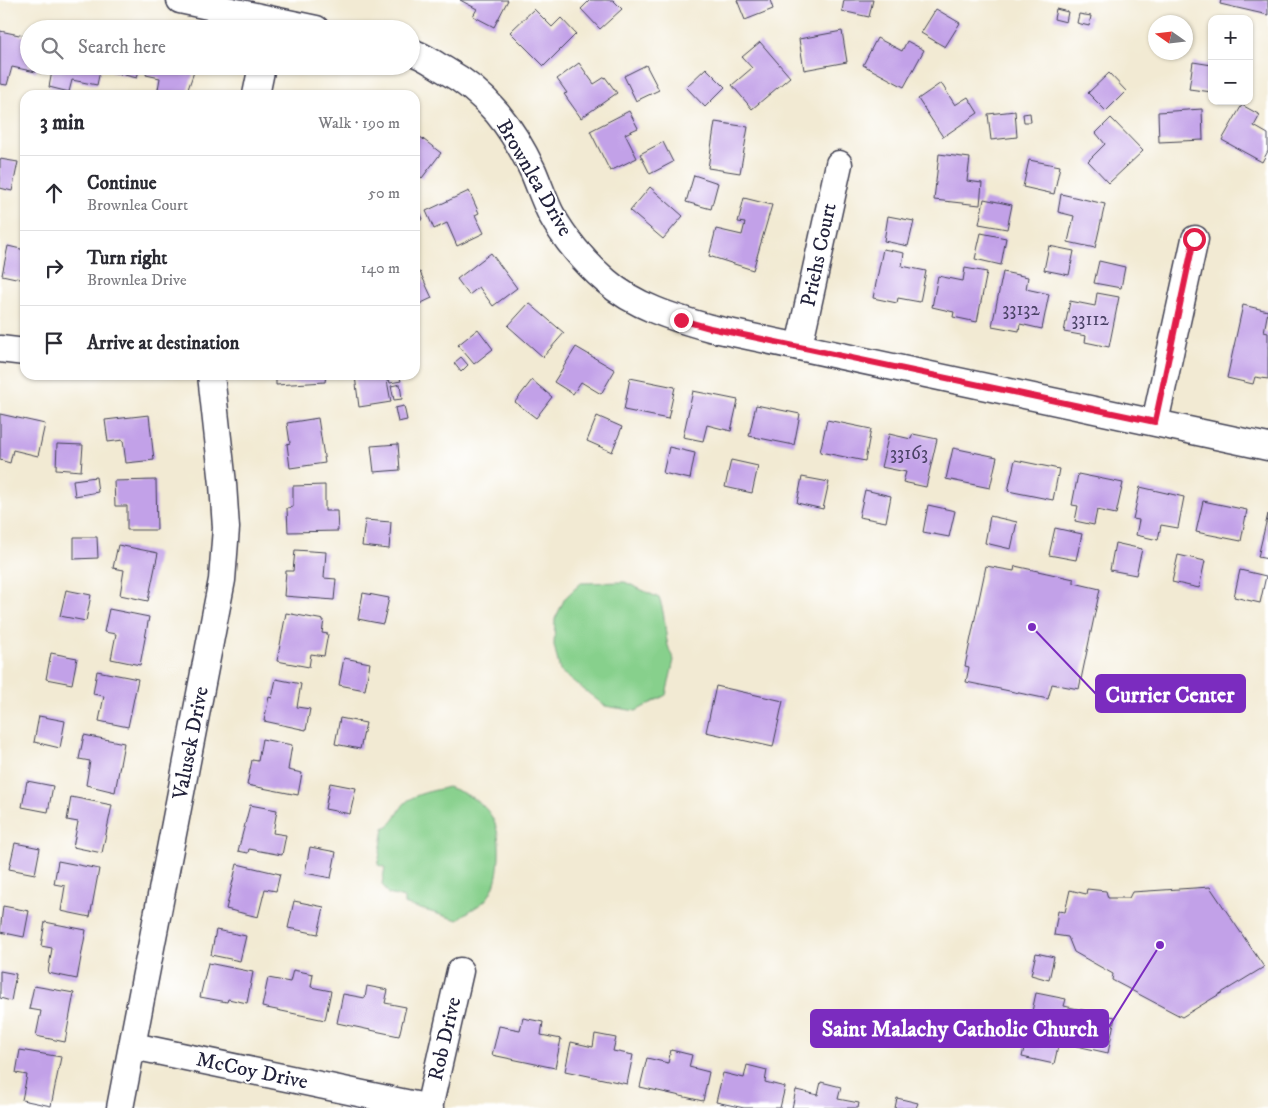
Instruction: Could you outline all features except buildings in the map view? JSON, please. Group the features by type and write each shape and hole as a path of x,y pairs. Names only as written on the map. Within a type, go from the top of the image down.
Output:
{"street":[{"path":"180,0 286,20"},
{"name":"Brownlea Drive","path":"420,57 453,74 483,96 511,129 551,214 576,250 606,282 628,296 681,320 710,328 1268,446"},
{"path":"257,90 260,75"},
{"name":"Priehs Court","path":"800,346 839,164"},
{"path":"1155,422 1194,239"},
{"path":"0,349 20,351"},
{"name":"Valusek Drive","path":"120,1108 222,580 226,528 212,380"},
{"name":"Rob Drive","path":"429,1108 460,971"},
{"name":"McCoy Drive","path":"133,1046 429,1108"}],"green space":[{"path":"625,582 659,598 662,606 666,637 674,660 666,695 636,711 605,706 560,671 554,645 555,619 565,598 581,583"},
{"path":"448,787 461,792 481,804 493,820 499,843 497,872 491,892 482,903 458,920 404,904 404,898 388,894 382,884 385,867 378,865 384,828 393,820 404,804 413,797"}],"place":[{"name":"Currier Center","path":"1032,627"},
{"name":"Saint Malachy Catholic Church","path":"1160,945"}],"route":[{"path":"681,320 710,328 1155,422 1194,239"}]}
